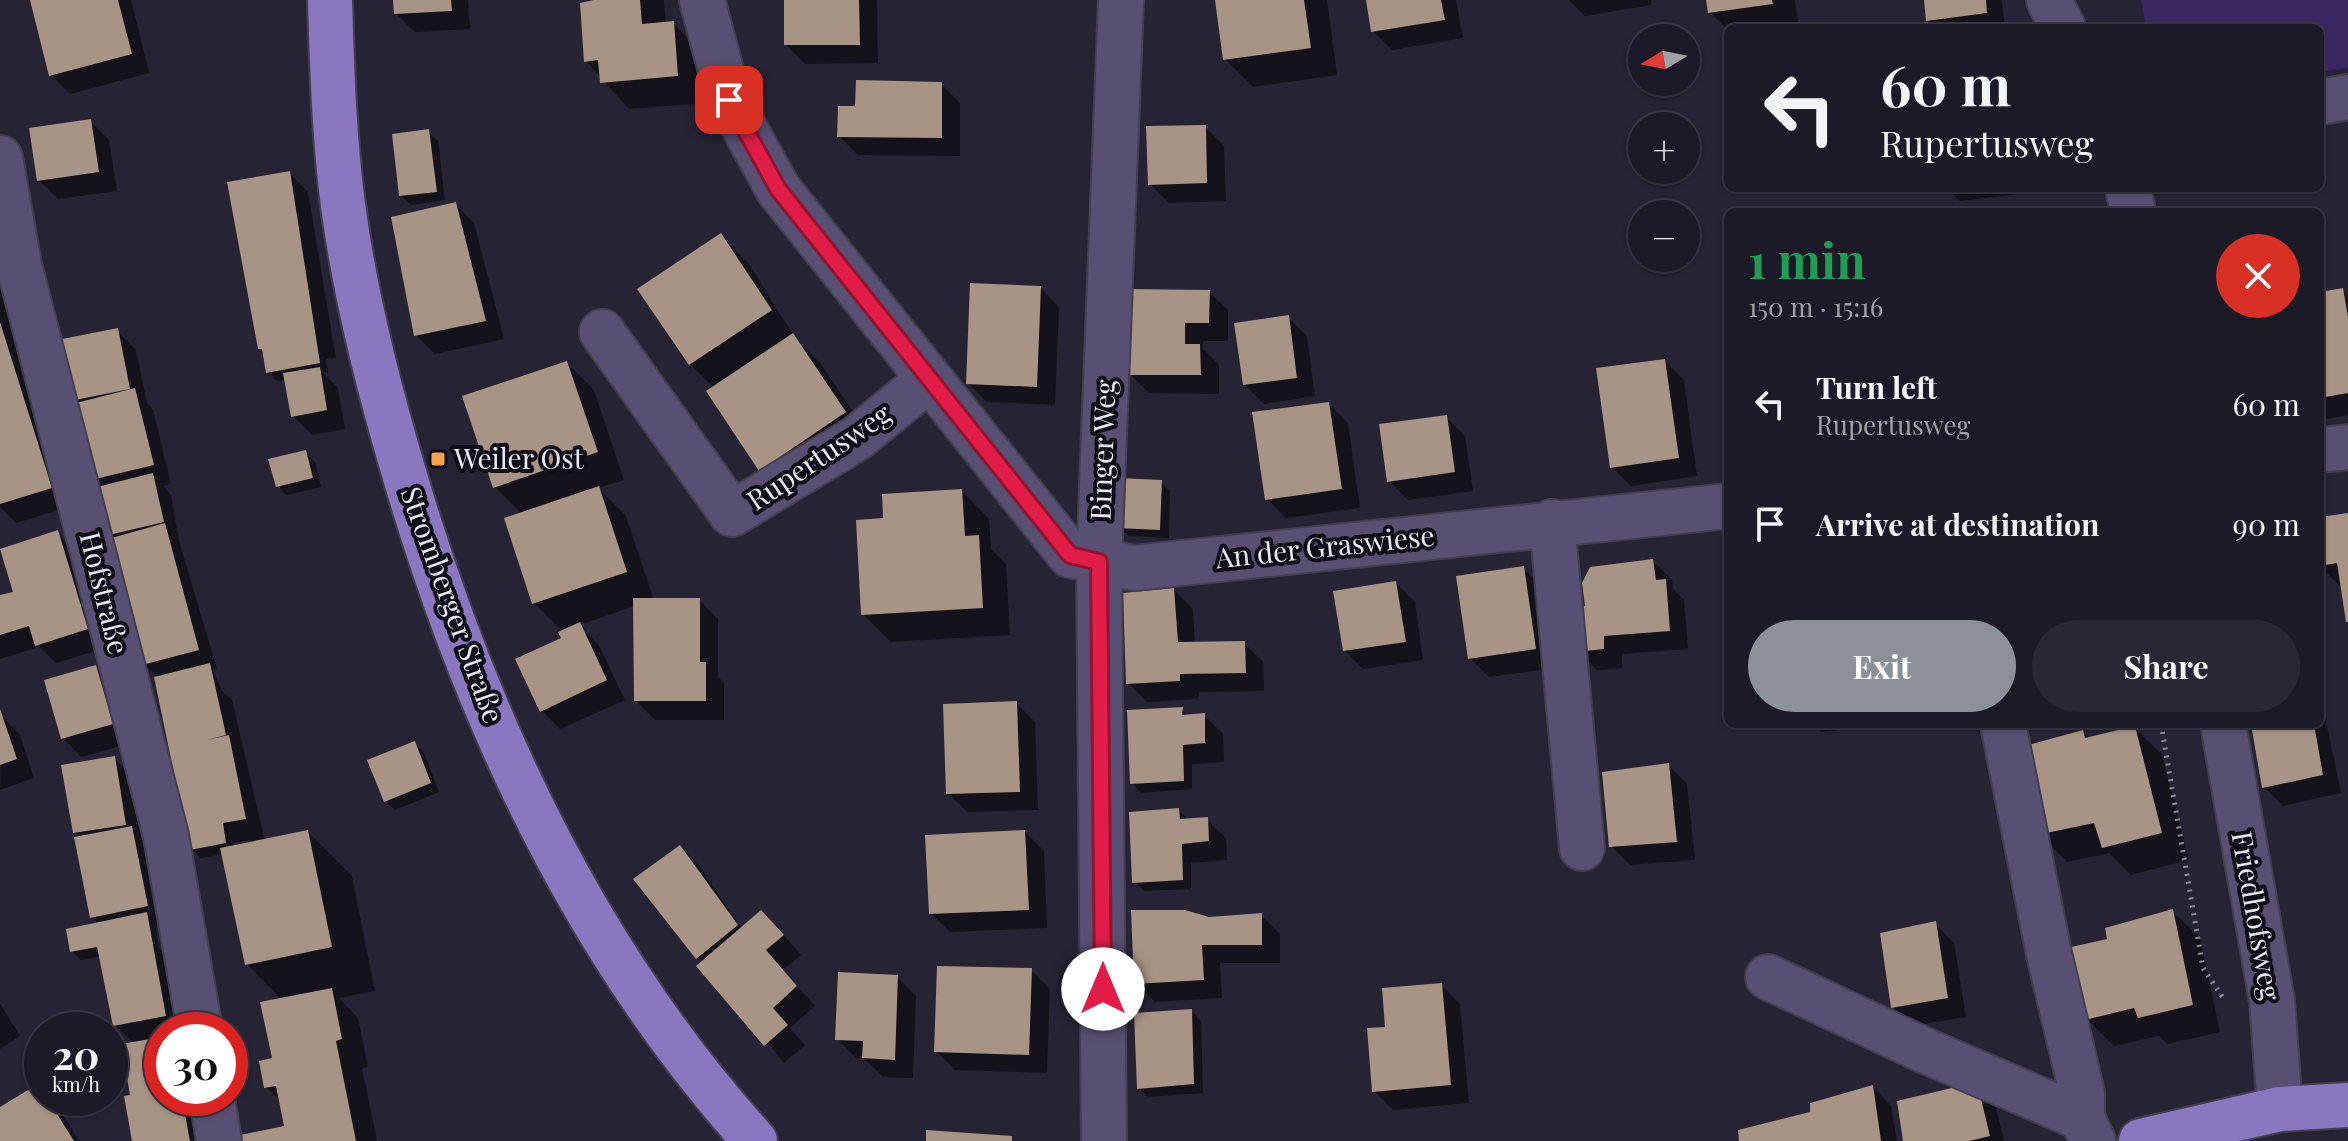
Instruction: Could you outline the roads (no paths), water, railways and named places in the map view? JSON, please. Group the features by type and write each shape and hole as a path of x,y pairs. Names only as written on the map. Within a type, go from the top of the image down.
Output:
{"main road":[{"name":"Stromberger Straße","path":"330,0 343,207 362,309 387,417 417,518 460,641 513,770 559,860 618,962 673,1043 755,1141"},
{"path":"2141,1141 2227,1131 2280,1109 2348,1105"}],"street":[{"path":"702,0 729,100 778,189 1070,555 1099,562"},
{"name":"Binger Weg","path":"1104,1141 1099,562 1121,0"},
{"path":"2049,0 2061,24"},
{"path":"2324,101 2348,97"},
{"name":"Hofstraße","path":"0,158 19,265 166,836 197,1012"},
{"name":"Rupertusweg","path":"602,332 732,514 857,438 929,379"},
{"path":"2324,450 2348,447"},
{"name":"An der Graswiese","path":"1099,562 1134,568 1724,506"},
{"path":"1552,522 1582,848"},
{"path":"2004,728 2049,954 2082,1093 2087,1130"},
{"name":"Friedhofsweg","path":"2224,728 2272,1001 2280,1109"},
{"path":"1768,977 2087,1130"},
{"path":"215,1116 219,1141"}],"place":[{"name":"Weiler Ost","path":"438,459"}]}
